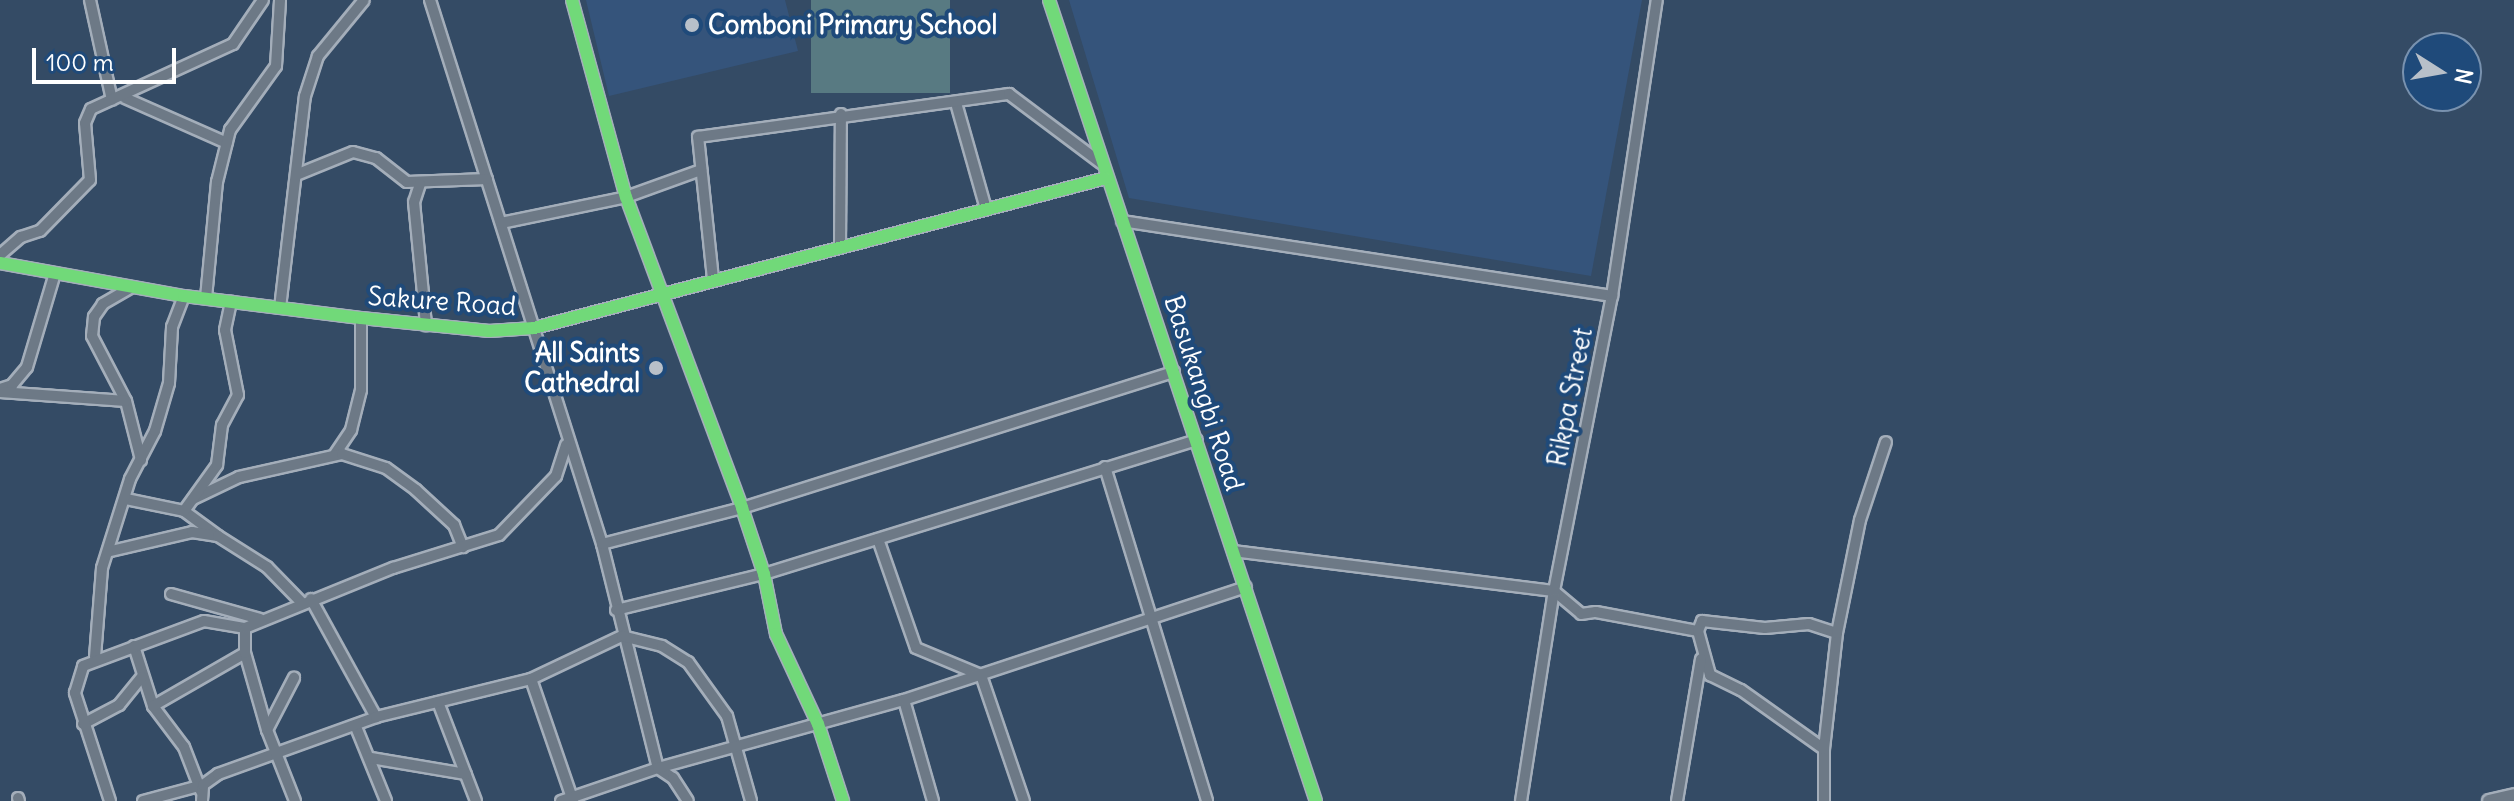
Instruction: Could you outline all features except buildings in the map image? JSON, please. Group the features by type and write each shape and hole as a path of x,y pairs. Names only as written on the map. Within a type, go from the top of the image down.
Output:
{"main road":[{"path":"2489,801 2514,795"}],"street":[{"path":"90,0 112,100"},
{"path":"0,255 21,237 40,231 82,192 92,166 85,123 91,109 125,98 156,77 233,44 263,0"},
{"path":"206,298 217,182 227,143 242,108 276,66 280,0"},
{"path":"280,308 305,96 318,56 364,0"},
{"path":"430,0 534,328 567,443 602,544 622,636 658,768 673,778 688,801"},
{"path":"572,0 626,197 659,293 742,508 764,574 776,634 818,724 843,801"},
{"name":"Basukangbi Road","path":"1049,0 1316,801"},
{"name":"Rikpa Street","path":"1521,801 1554,591 1612,296 1657,0"},
{"path":"713,279 698,137 841,114 956,103 1009,94 1101,163"},
{"path":"125,98 227,143"},
{"path":"956,103 986,209"},
{"path":"840,246 841,114"},
{"path":"296,175 353,152 364,152 407,182 420,184 487,179"},
{"path":"501,223 626,197 701,170"},
{"name":"Sakure Road","path":"0,263 184,296 361,318 489,331 534,328 1106,178"},
{"path":"420,184 414,202 426,325"},
{"path":"1122,221 1612,296"},
{"path":"0,391 12,385 27,367 55,273"},
{"path":"132,287 103,304 94,317 92,336 126,401 141,460"},
{"path":"95,657 99,589 126,499 169,383 172,327 184,296"},
{"path":"184,511 217,465 222,425 238,395 225,330 231,302"},
{"path":"335,454 351,430 361,390 361,318"},
{"path":"602,544 742,508 1174,372"},
{"path":"0,391 126,401"},
{"path":"616,610 764,574 1197,440"},
{"path":"1824,801 1824,749 1837,633 1860,520 1886,442"},
{"path":"110,801 75,693 78,673 95,657 204,621 245,628 307,601 499,535 515,522 536,492 556,476 567,443"},
{"path":"193,499 239,477 335,454 386,468 416,490 454,525 463,547"},
{"path":"1105,467 1206,800 1194,801"},
{"path":"126,499 184,511 267,567 307,601 376,717"},
{"path":"111,551 192,532 218,536"},
{"path":"878,539 916,648 981,675 1024,801"},
{"path":"1233,551 1554,591 1581,614 1596,612 1698,631"},
{"path":"531,679 568,800 658,768 904,700 1246,587"},
{"path":"171,594 260,619"},
{"path":"1824,749 1741,690 1710,675 1702,657 1698,631 1702,621 1765,628 1809,624 1837,633"},
{"path":"245,628 245,653 267,730 295,801"},
{"path":"143,801 201,793 218,774 277,756 376,717 531,679 622,636 662,646 688,662 727,716 738,746 751,801"},
{"path":"134,646 153,706 184,747 201,793"},
{"path":"153,706 245,653"},
{"path":"1677,801 1702,657"},
{"path":"83,724 119,705 142,677"},
{"path":"267,730 294,678"},
{"path":"904,700 933,801"},
{"path":"438,702 476,801"},
{"path":"356,727 386,801"},
{"path":"371,758 466,774"}],"shaded area":[{"name":"Comboni Primary School","path":"586,0 785,0 798,51 609,96"},
{"path":"1069,0 1642,0 1591,276 1129,198"}],"green space":[{"path":"811,0 950,0 950,93 811,93"}],"cycle path":[{"path":"572,0 626,197 742,508 764,574 776,634 818,724 843,801"},
{"path":"1049,0 1316,801"},
{"path":"0,263 184,296 361,318 489,331 534,328 1106,178"}],"place":[{"name":"Comboni Primary School","path":"692,25"},
{"name":"All Saints Cathedral","path":"656,368"}]}
